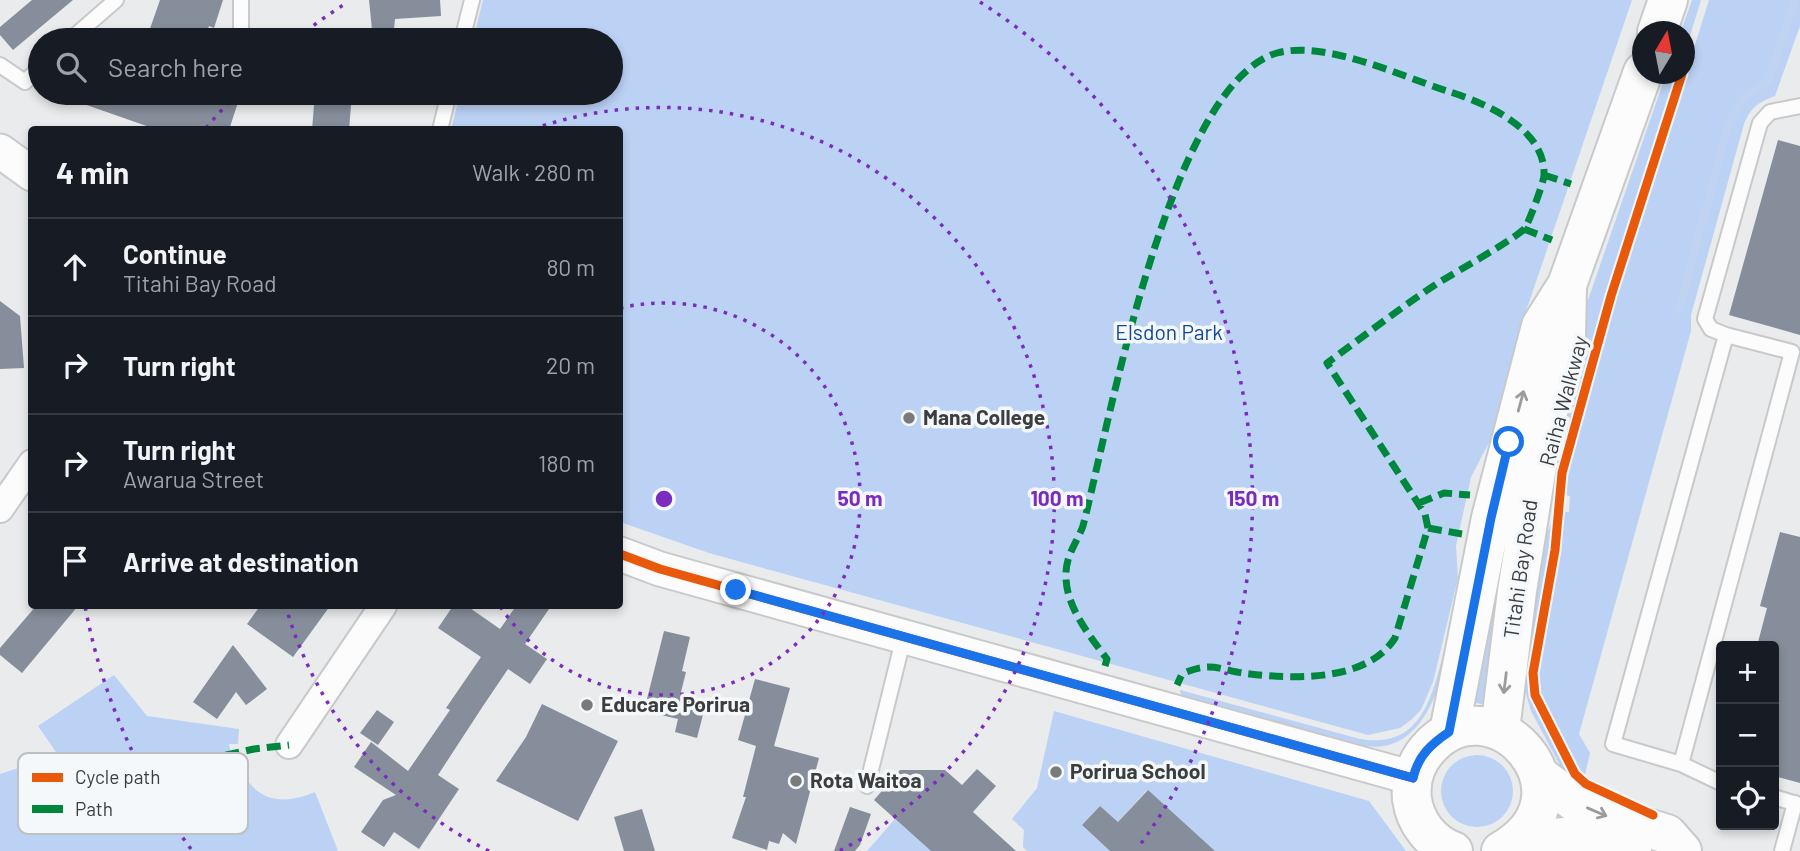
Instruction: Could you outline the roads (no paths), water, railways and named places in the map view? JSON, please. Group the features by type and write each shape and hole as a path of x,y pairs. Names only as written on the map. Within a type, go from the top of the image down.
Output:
{"main road":[{"path":"1661,21 1668,0"},
{"name":"Titahi Bay Road","path":"1449,732 1491,518 1541,326 1567,285 1639,84"},
{"name":"Titahi Bay Road","path":"1500,730 1517,591 1541,441 1566,338 1567,285"},
{"path":"1448,850 1432,838 1414,810 1413,778 1422,756 1434,742 1449,732 1474,726 1500,730 1525,748 1540,776 1576,803 1667,834 1682,851"},
{"path":"1508,847 1529,829 1538,813 1540,776"},
{"path":"1508,847 1565,837 1632,851"}],"street":[{"path":"0,151 28,171"},
{"path":"0,509 28,469"},
{"path":"623,555 660,569 1413,778"},
{"path":"289,745 381,609"}],"lane":[{"path":"84,28 116,0"},
{"path":"241,28 242,0"},
{"path":"465,28 472,0"},
{"path":"0,65 25,82 28,79"},
{"path":"441,126 446,105"},
{"path":"1681,764 1792,352 1726,335 1711,329 1705,319 1760,123 1770,112 1800,106"},
{"path":"1716,781 1681,764 1614,744 1726,335"},
{"path":"866,786 904,636"},
{"path":"1779,798 1798,804 1782,851"}],"waterway":[{"path":"1679,310 1729,122 1742,99 1769,80 1795,0"}],"place":[{"name":"Mana College","path":"909,418"},
{"name":"Educare Porirua","path":"587,705"},
{"name":"Porirua School","path":"1056,772"},
{"name":"Rota Waitoa","path":"796,781"}],"park label":[{"name":"Elsdon Park","path":"1169,333"}]}
